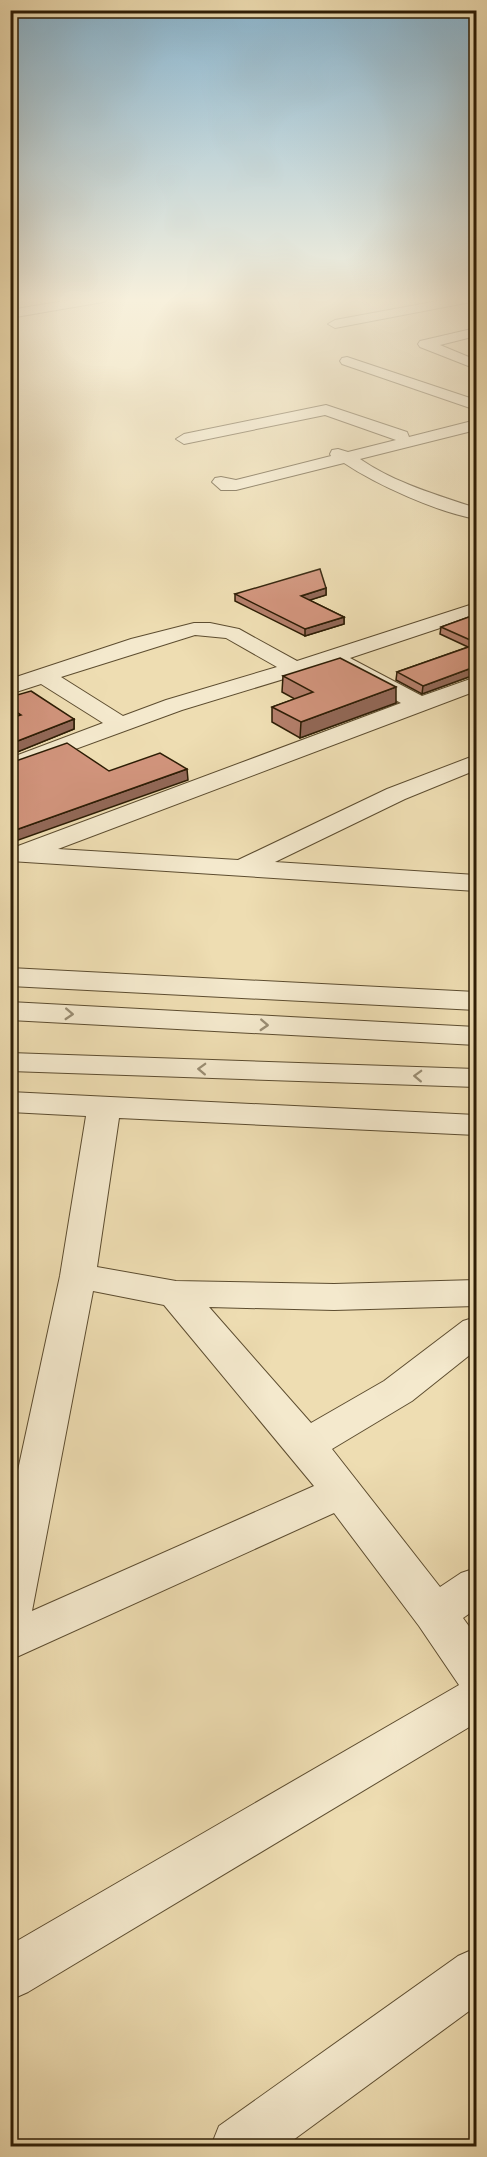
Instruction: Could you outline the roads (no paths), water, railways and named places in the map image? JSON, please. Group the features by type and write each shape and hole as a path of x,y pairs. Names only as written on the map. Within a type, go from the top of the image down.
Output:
{"street":[{"path":"420,399 476,416"},
{"path":"435,399 476,416"},
{"path":"184,439 326,410 401,436"},
{"path":"476,416 342,456 231,486 220,483 342,456 401,436 476,416"},
{"path":"342,456 368,472 438,501 477,514"},
{"path":"438,501 467,492"},
{"path":"10,766 174,705 296,669 477,609"},
{"path":"10,687 139,644 194,629 210,628 232,633 296,669"},
{"path":"332,657 420,704"},
{"path":"44,676 121,725"},
{"path":"14,855 477,684"},
{"path":"242,869 396,795 477,762"},
{"path":"14,855 477,883"},
{"path":"10,977 477,1001"},
{"path":"10,1011 477,1036"},
{"path":"10,1062 477,1078"},
{"path":"10,1102 477,1125"},
{"path":"10,1612 78,1276 104,1107"},
{"path":"78,1276 176,1294 334,1297 477,1293"},
{"path":"176,1294 306,1445 435,1613 477,1672"},
{"path":"306,1445 398,1391 477,1330"},
{"path":"10,1641 340,1492"},
{"path":"435,1613 477,1586"},
{"path":"10,1974 477,1699"},
{"path":"239,2146 477,1974"}]}
